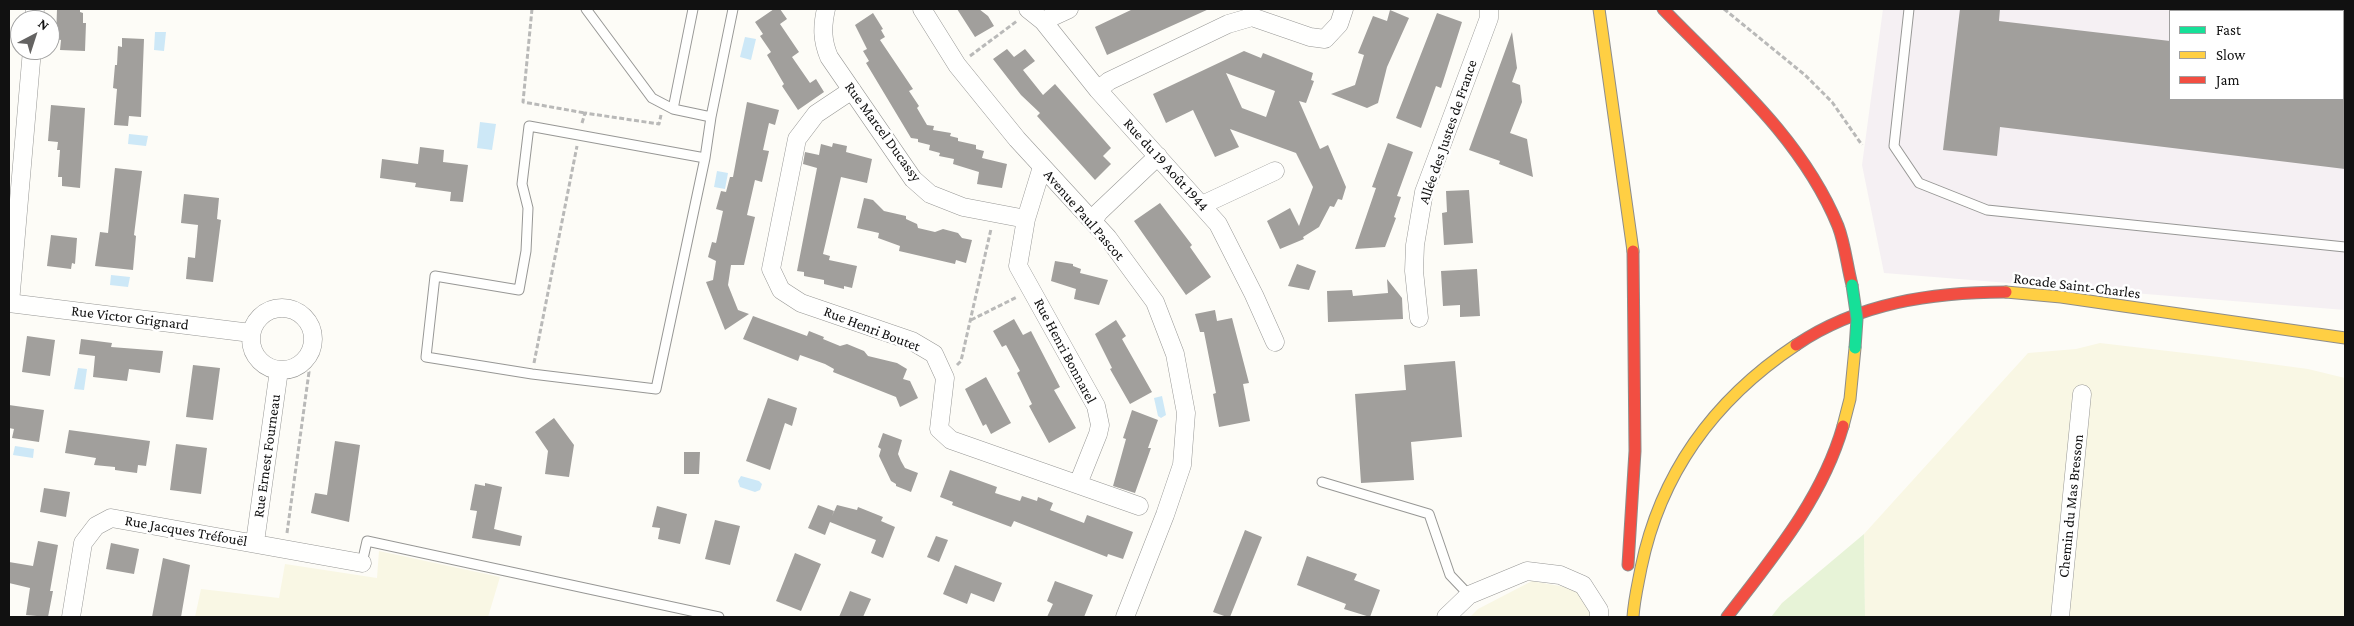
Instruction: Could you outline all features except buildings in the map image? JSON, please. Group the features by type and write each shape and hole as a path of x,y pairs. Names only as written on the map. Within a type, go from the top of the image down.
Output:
{"main road":[{"path":"1599,9 1634,256 1635,450 1626,617"},
{"path":"1663,9 1774,123 1810,171 1838,227 1852,285 1857,319 1850,400 1835,452 1798,524 1727,617"},
{"name":"Rocade Saint-Charles","path":"1633,617 1645,546 1656,506 1686,450 1722,406 1752,376 1789,347 1834,322 1882,305 1944,294 2017,292 2345,338"},
{"name":"Rocade Saint-Charles","path":"2115,317 2274,329"},
{"path":"1846,334 1872,322"}],"street":[{"name":"Rue Marcel Ducassy","path":"826,9 823,25 823,43 829,57 913,179 930,194 963,207 1026,219"},
{"name":"Avenue Paul Pascot","path":"922,9 957,65 1042,167 1108,238 1155,302 1175,354 1186,413 1182,465 1165,515 1125,617"},
{"path":"1033,14 1069,9"},
{"path":"1098,90 1109,82 1211,32 1252,17 1310,37 1325,39 1339,24 1344,9"},
{"name":"Allée des Justes de France","path":"1419,318 1414,271 1415,245 1424,192 1489,18 1489,9"},
{"name":"Rue du 19 Août 1944","path":"1033,14 1218,224 1254,295 1275,342"},
{"path":"10,303 31,60"},
{"name":"Rue Henri Boutet","path":"852,90 816,114 797,139 771,269 781,290 801,303 912,341 934,354 945,378"},
{"path":"1093,221 1099,212 1158,156"},
{"path":"1026,219 1042,167"},
{"path":"1202,205 1275,171"},
{"name":"Rue Henri Bonnarel","path":"1026,219 1018,266 1096,406 1100,424 1098,434 1078,484"},
{"name":"Rue Victor Grignard","path":"10,303 251,333"},
{"path":"279,307 299,312 306,319 313,338 309,353 299,365 290,369 280,370 269,367 254,353 251,333 254,324 269,310 279,307"},
{"name":"Rue Ernest Fourneau","path":"255,542 280,370"},
{"path":"945,378 939,429 951,440 1139,506"},
{"name":"Chemin du Mas Bresson","path":"2060,617 2082,394"},
{"name":"Rue Jacques Tréfouël","path":"72,617 83,542 96,526 111,518 255,542"},
{"path":"255,542 362,563"},
{"path":"1446,617 1468,595 1527,571 1560,574 1582,585 1599,610 1599,617"}],"lane":[{"path":"586,9 652,98 673,109 711,117"},
{"path":"673,109 693,9"},
{"path":"705,158 529,126 522,184 528,208 526,251 519,290 435,276 426,357 532,374 656,388 705,158 711,117 733,9"},
{"path":"1909,9 1894,146 1919,182 1987,210 2345,247"},
{"path":"1322,482 1429,514 1450,574 1468,595"},
{"path":"362,563 367,541 719,617"}],"path":[{"path":"532,9 523,102 660,124 663,104"},
{"path":"1724,9 1805,75 1832,102 1862,145"},
{"path":"957,65 1033,14"},
{"path":"532,374 585,112"},
{"path":"945,378 961,361 995,213"},
{"path":"971,320 1031,289"},
{"path":"285,548 309,372 299,365"}],"shaded area":[{"path":"1883,9 2345,9 2345,310 1884,273 1862,165"},
{"path":"2100,343 2308,369 2345,378 2345,617 1865,617 1864,534 2028,353 2076,349"},
{"path":"379,551 500,577 488,617 195,617 201,589 279,598 285,564 377,578"},
{"path":"1532,581 1576,589 1591,612 1592,617 1470,617 1478,609"}],"green space":[{"path":"1864,534 1865,617 1771,617 1782,603"}],"water":[{"path":"155,32 166,32 164,51 154,50"},
{"path":"745,37 756,39 751,60 740,57"},
{"path":"480,122 496,124 492,150 477,148"},
{"path":"129,134 148,136 146,146 128,144"},
{"path":"717,171 728,173 725,189 714,187"},
{"path":"111,275 130,277 128,287 110,285"},
{"path":"78,368 87,369 84,390 74,389"},
{"path":"1162,396 1166,415 1161,418 1158,416 1154,398"},
{"path":"15,446 34,449 33,458 13,455"},
{"path":"741,476 759,481 762,484 760,490 755,492 740,487 738,481"}],"traffic: slow":[{"path":"1599,9 1633,251"},
{"path":"2006,292 2061,297 2345,338"},
{"path":"1633,617 1641,568 1650,533 1662,500 1677,469 1696,440 1740,389 1796,345"},
{"path":"1843,426 1850,399 1855,348"}],"traffic: jam":[{"path":"1663,9 1761,109 1804,164 1823,194 1838,226 1852,285"},
{"path":"1628,565 1635,451 1633,251"},
{"path":"1796,345 1845,319 1897,303 1951,294 2006,292"},
{"path":"1727,617 1778,549 1809,503 1834,453 1843,426"}],"traffic: fast":[{"path":"1852,285 1857,319 1855,348"}]}
